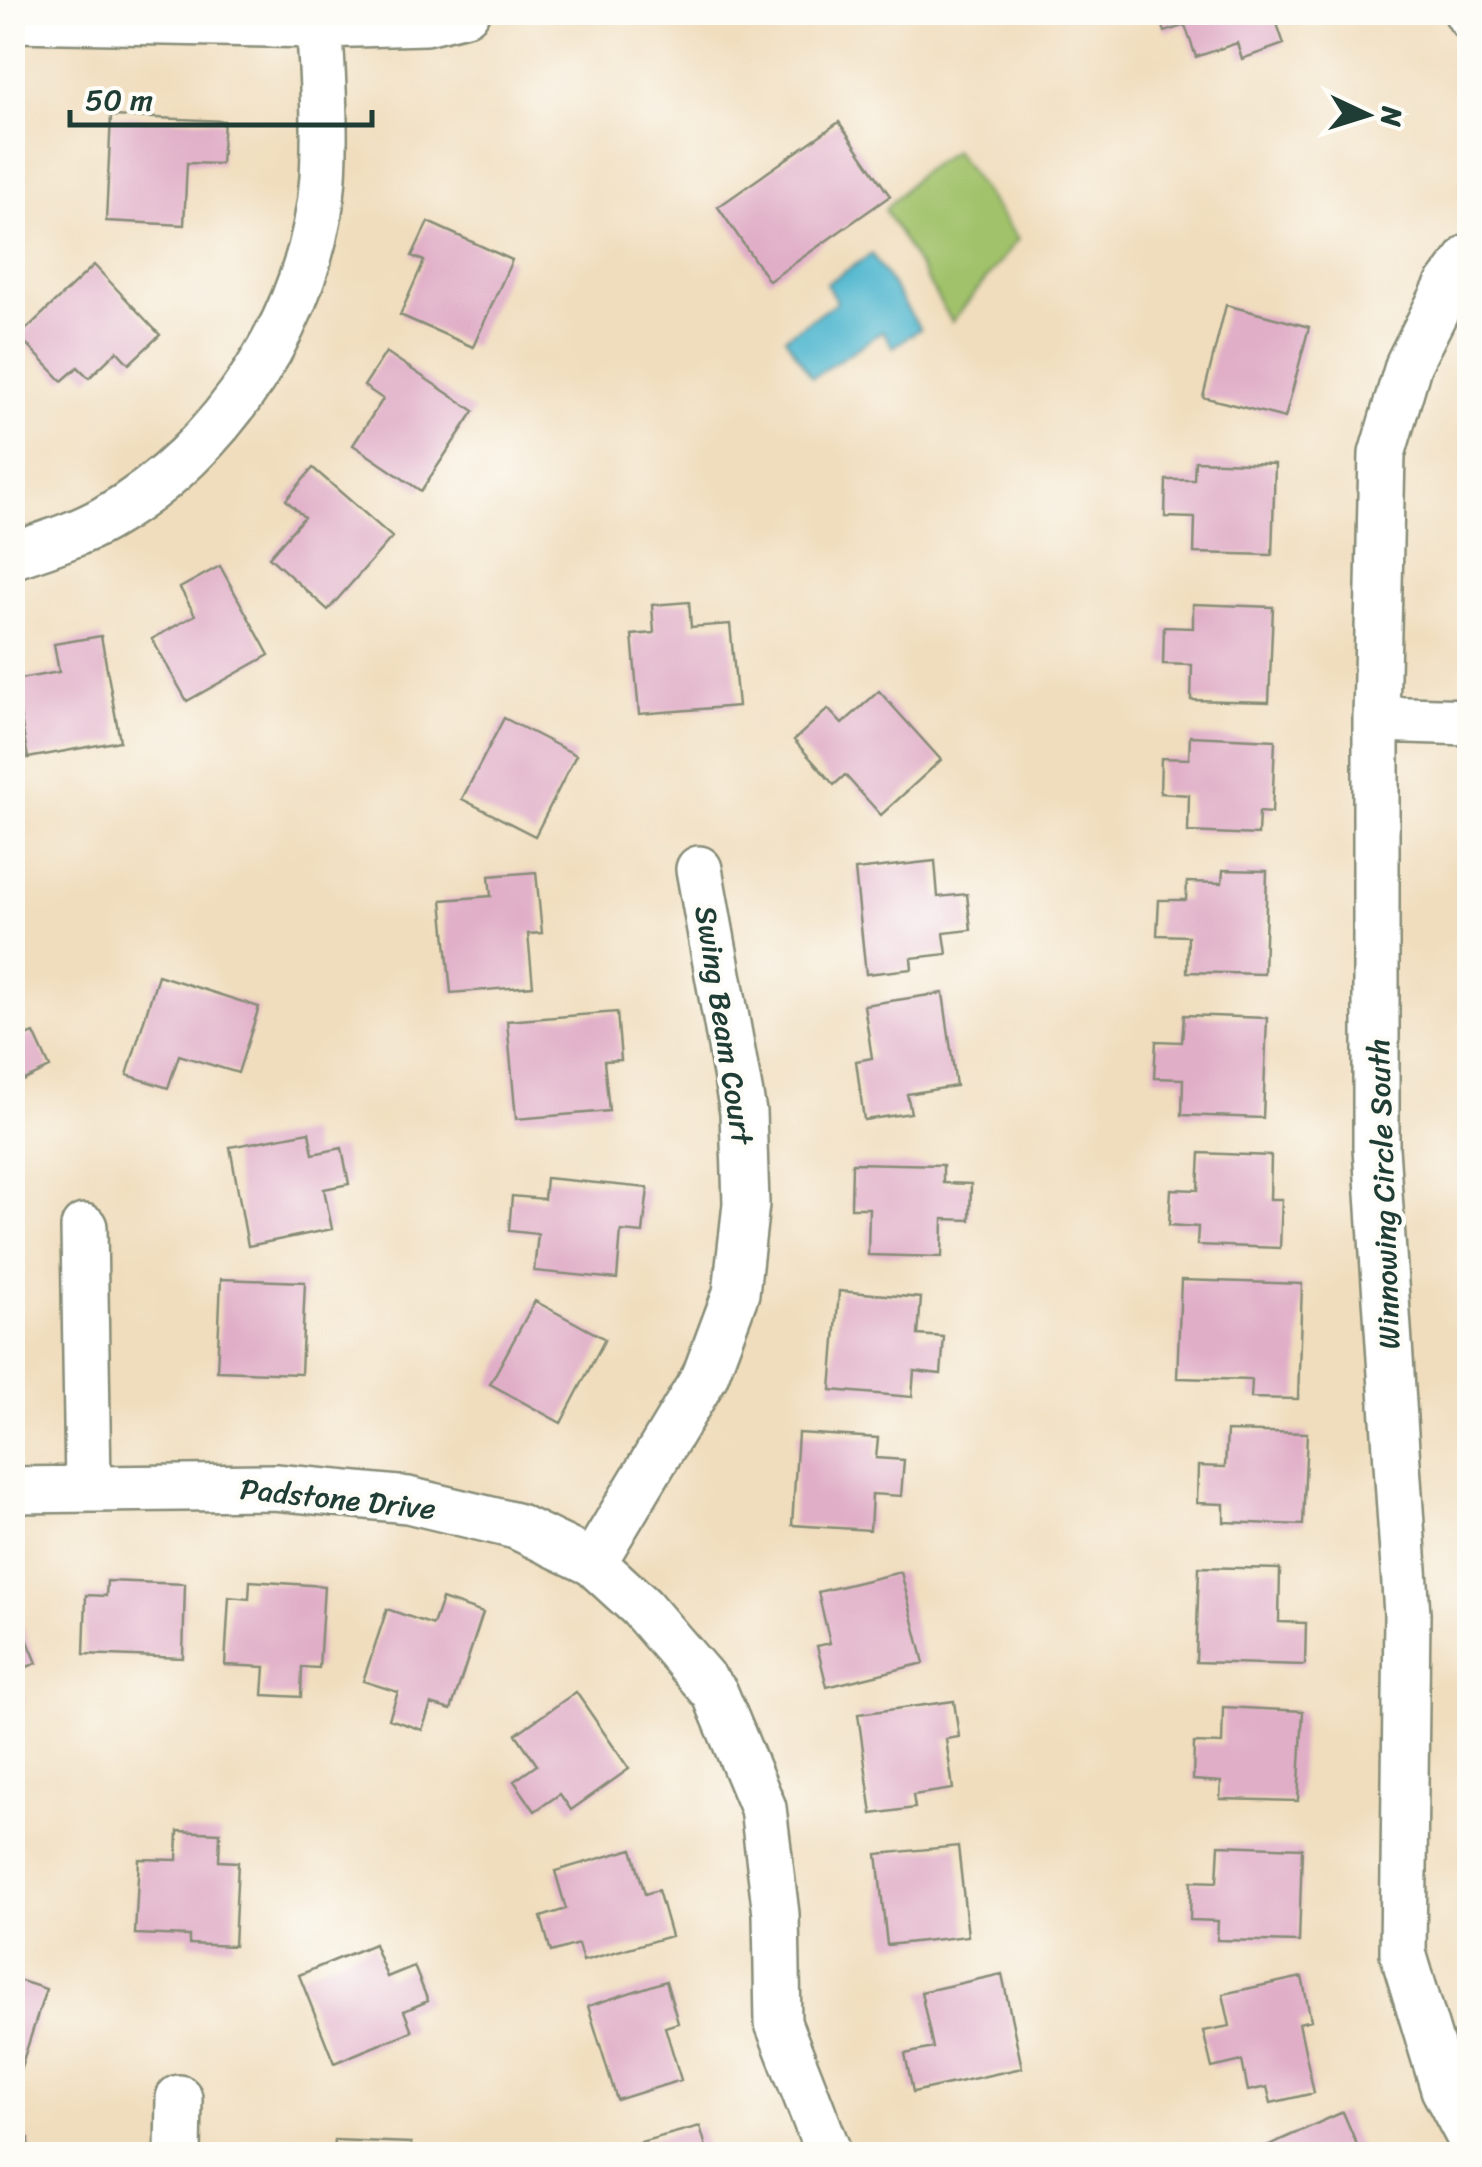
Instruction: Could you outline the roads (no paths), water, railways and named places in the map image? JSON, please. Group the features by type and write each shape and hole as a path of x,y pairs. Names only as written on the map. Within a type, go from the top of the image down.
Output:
{"street":[{"path":"12,19 319,24 426,22 466,12"},
{"path":"12,556 104,520 155,483 194,452 257,372 282,328 314,236 323,180 324,84 319,24"},
{"name":"Winnowing Circle South","path":"1470,257 1448,286 1409,363 1382,454 1376,719 1376,1148 1407,1614 1403,1953 1444,2088 1470,2138"},
{"path":"1376,719 1470,722"},
{"name":"Swing Beam Court","path":"593,1563 705,1376 736,1292 746,1204 743,1112 699,870"},
{"path":"84,1226 88,1487"},
{"name":"Padstone Drive","path":"12,1490 275,1487 408,1500 516,1526 593,1563 641,1607 715,1693 763,1808 776,1914 778,2022 829,2154"},
{"path":"178,2098 178,2154"}],"water":[{"path":"872,254 920,329 893,347 883,331 812,378 785,337 837,302 826,284"}]}
